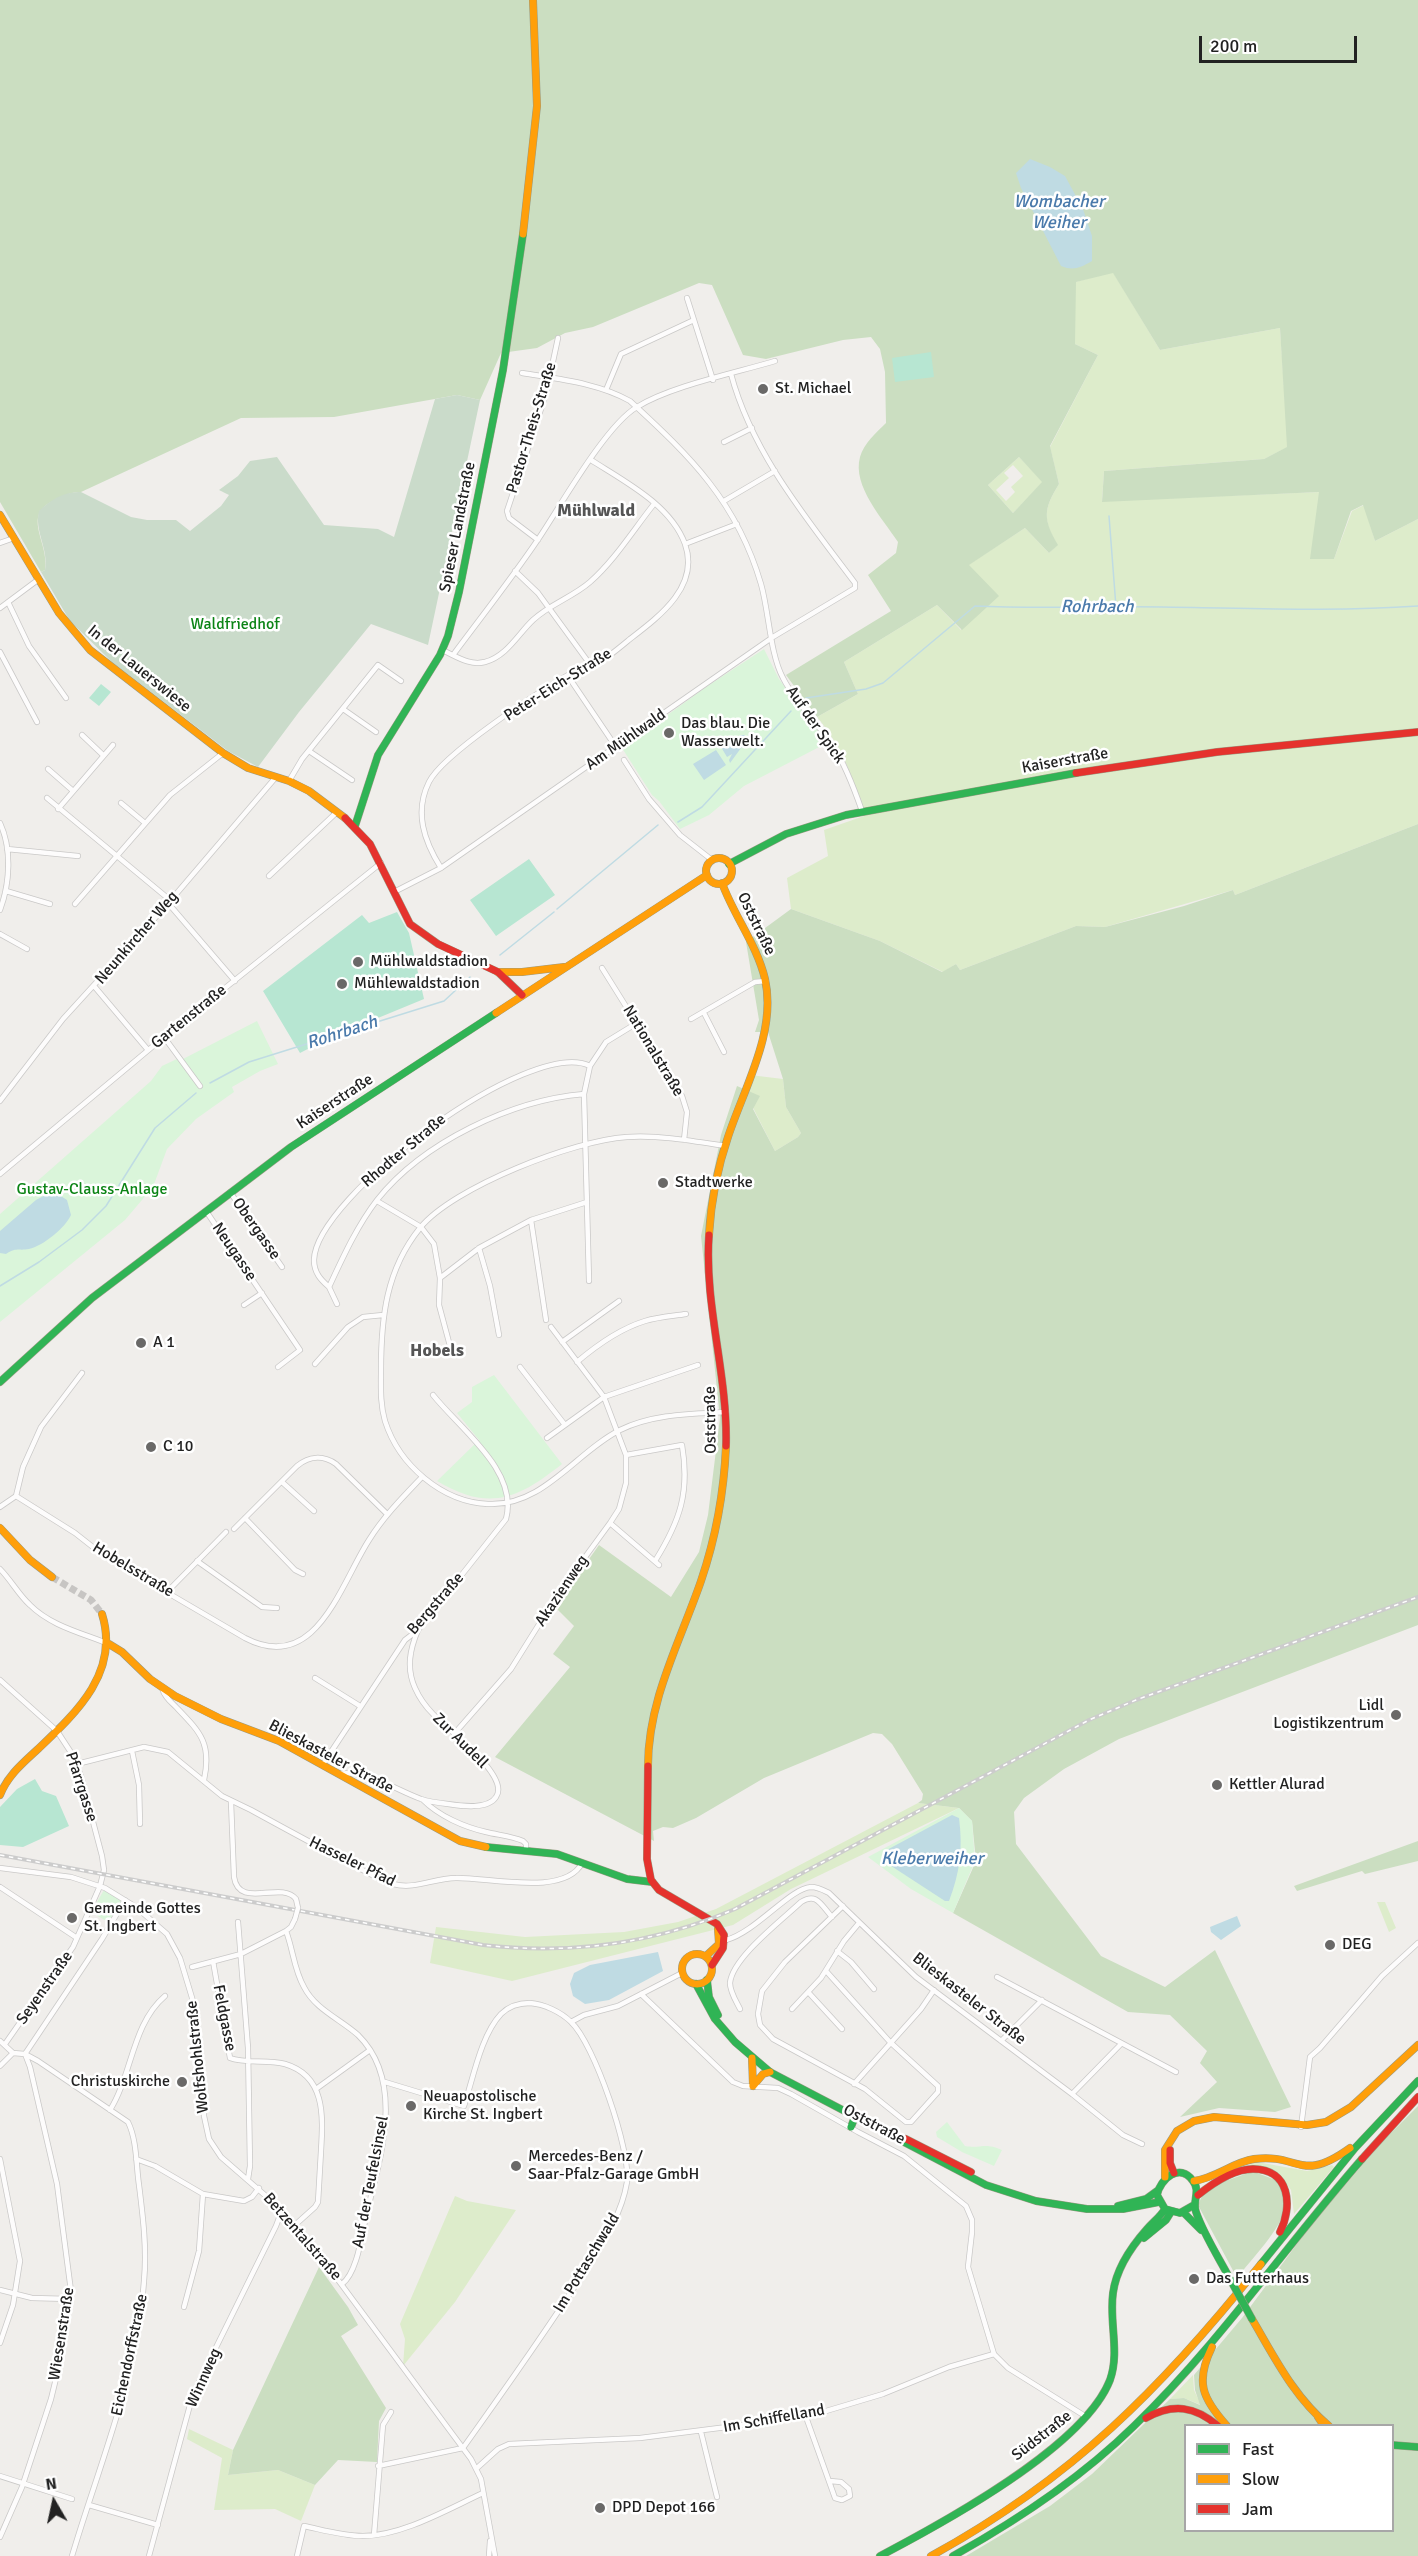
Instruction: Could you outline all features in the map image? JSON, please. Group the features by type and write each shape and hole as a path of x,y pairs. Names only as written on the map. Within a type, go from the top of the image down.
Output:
{"main road":[{"name":"Spieser Landstraße","path":"355,826 378,755 442,650 459,591 517,285 537,106 533,0"},
{"name":"In der Lauerswiese","path":"0,515 70,628 90,650 223,753 248,768 289,781 337,811 355,826"},
{"name":"Kaiserstraße","path":"729,864 751,850 783,835 862,810 1150,761 1418,732"},
{"path":"355,826 370,844 381,863 408,921 421,934 495,971 510,981 522,996"},
{"path":"720,858 729,864 730,876 722,883 714,883 707,875 707,866 712,860 720,858"},
{"name":"Kaiserstraße","path":"0,1382 92,1298 291,1147 707,875"},
{"name":"Oststraße","path":"652,1882 649,1869 648,1836 648,1752 651,1731 660,1689 692,1611 714,1540 725,1465 724,1381 712,1311 709,1261 712,1198 725,1146 762,1042 767,1011 766,981 754,946 729,903 722,883"},
{"path":"495,971 531,971 570,966"},
{"path":"0,1528 30,1560 52,1577"},
{"path":"0,1795 1,1784 57,1731 98,1677 108,1657 109,1644 108,1629 102,1614"},
{"name":"Blieskasteler Straße","path":"109,1644 122,1652 162,1688 221,1719 279,1741 460,1841 483,1847 557,1854 627,1879 652,1882"},
{"path":"652,1882 662,1892 707,1916 718,1928 722,1940 721,1955 712,1965"},
{"path":"706,1956 714,1951 722,1940"},
{"path":"696,1984 707,1980 712,1973 712,1965 706,1956 697,1953 689,1956 683,1963 682,1972 686,1979 696,1984 715,2019 752,2058 770,2072 855,2116"},
{"path":"707,1980 709,1997 719,2016 759,2058 788,2078 855,2116"},
{"path":"1212,2247 1192,2219 1183,2212 1168,2210 1159,2202 1157,2191 1165,2177 1165,2150 1184,2127 1192,2122 1211,2117 1238,2117 1301,2127 1316,2125 1342,2114 1418,2045"},
{"path":"752,2058 753,2086"},
{"path":"753,2086 763,2074 770,2072"},
{"path":"1194,2181 1256,2159 1272,2159 1303,2168 1324,2165 1344,2153 1368,2132 1418,2081"},
{"path":"953,2556 1041,2502 1134,2426 1220,2331 1320,2207 1418,2097"},
{"path":"851,2127 855,2116"},
{"name":"Oststraße","path":"855,2116 988,2181 1039,2203 1078,2209 1111,2209 1159,2202"},
{"path":"931,2556 981,2529 1034,2494 1111,2433 1181,2360 1368,2132"},
{"path":"1173,2138 1169,2155 1174,2173"},
{"path":"1183,2212 1194,2205 1198,2195 1208,2187 1245,2170 1265,2171 1282,2181 1289,2195 1289,2214 1259,2265"},
{"path":"1165,2177 1174,2173 1185,2174 1194,2181 1198,2195"},
{"name":"Oststraße","path":"1111,2209 1146,2199 1157,2191"},
{"path":"1194,2205 1212,2247 1297,2395 1327,2424"},
{"name":"Südstraße","path":"880,2556 932,2528 1004,2482 1055,2447 1087,2417 1103,2395 1114,2365 1113,2292 1120,2267 1139,2241 1168,2210"},
{"path":"1220,2331 1203,2362 1201,2379 1203,2391 1211,2409 1225,2424"},
{"path":"1134,2426 1161,2409 1180,2406 1203,2413 1216,2424"},
{"path":"1318,2417 1323,2424"},
{"path":"1394,2445 1418,2447"}],"street":[{"path":"687,298 713,380"},
{"path":"606,390 621,354 694,320"},
{"name":"Pastor-Theis-Straße","path":"538,540 510,518 507,511 550,378 558,338"},
{"path":"453,655 538,540 591,460 621,420 636,407 673,392 775,361"},
{"name":"Auf der Spick","path":"522,373 606,390 622,396 695,464 724,501 737,524 757,573 774,651 782,676 832,745 849,777 862,810"},
{"path":"724,501 775,471 738,399 731,374"},
{"path":"724,442 752,428"},
{"name":"Peter-Eich-Straße","path":"441,868 424,836 421,817 425,792 435,772 454,753 568,676 592,667 653,621 677,596 687,573 685,544 674,524 654,504 591,460"},
{"name":"Am Mühlwald","path":"394,892 441,868 772,637 855,588 855,583 775,471"},
{"path":"442,650 474,663 493,659 510,646 527,626 549,607 597,576 654,504"},
{"path":"685,544 737,524"},
{"path":"0,543 14,538"},
{"path":"515,572 533,586 592,667"},
{"path":"0,608 39,579"},
{"path":"8,602 29,646 66,698"},
{"path":"0,652 37,722"},
{"path":"289,781 309,750 378,665 401,681"},
{"path":"568,676 616,747"},
{"path":"343,709 376,732"},
{"path":"82,735 104,755"},
{"path":"58,809 113,745"},
{"path":"309,750 352,780"},
{"path":"75,904 115,855 170,795 223,753"},
{"path":"624,760 649,799 680,835 712,860"},
{"path":"48,770 72,790"},
{"name":"Neunkircher Weg","path":"0,1101 63,1019 276,777"},
{"path":"47,798 169,901 235,981"},
{"path":"121,803 145,823"},
{"path":"269,876 337,811"},
{"path":"0,823 7,849 6,891 0,910"},
{"path":"7,849 78,856"},
{"name":"Gartenstraße","path":"0,1174 148,1050 381,863"},
{"path":"6,891 50,904"},
{"path":"0,934 27,949"},
{"name":"Nationalstraße","path":"602,968 682,1096 687,1112 684,1140"},
{"path":"691,1019 755,982 766,981"},
{"path":"93,986 148,1050"},
{"path":"704,1013 724,1052"},
{"path":"589,1281 584,1094 590,1066 606,1042 637,1023"},
{"path":"164,1037 200,1086"},
{"name":"Rhodter Straße","path":"337,1304 329,1287 319,1278 314,1259 318,1242 353,1194 414,1138 480,1095 561,1062 584,1062 590,1066"},
{"path":"329,1287 352,1239 376,1201 393,1182 426,1156 467,1130 525,1105 558,1097 584,1094"},
{"path":"725,1146 684,1140 627,1137 586,1144 478,1186 440,1209 421,1227 404,1251 394,1272 383,1315 381,1372 383,1414 389,1432 422,1477 460,1499 489,1504 509,1502 537,1492 598,1443 618,1431 656,1418 726,1412"},
{"name":"Obergasse","path":"230,1192 282,1267"},
{"path":"376,1201 421,1227 434,1244 440,1278 440,1305 450,1347"},
{"path":"440,1278 479,1248 531,1220 586,1202"},
{"name":"Neugasse","path":"206,1211 300,1350 278,1367"},
{"path":"531,1220 546,1320"},
{"path":"479,1248 490,1286 499,1335"},
{"name":"Neugasse","path":"244,1305 262,1293"},
{"path":"562,1342 619,1301"},
{"path":"577,1362 597,1346 629,1327 647,1320 686,1314"},
{"path":"315,1364 348,1327 363,1317 383,1315"},
{"name":"Akazienweg","path":"454,1734 511,1670 558,1594 619,1509 626,1482 626,1455 603,1397 551,1327"},
{"path":"547,1438 603,1397 698,1365"},
{"path":"520,1367 565,1425"},
{"path":"0,1508 16,1496 19,1482 41,1427 82,1373"},
{"path":"433,1395 496,1466 506,1485 509,1502"},
{"path":"610,1523 657,1563 678,1518 686,1489 682,1445 626,1455"},
{"path":"234,1529 303,1461 315,1458 330,1460 344,1470 387,1514 422,1477"},
{"path":"282,1482 314,1511"},
{"name":"Hobelsstraße","path":"16,1496 75,1533 103,1555 252,1642 280,1646 310,1635 325,1618 351,1569 387,1514"},
{"name":"Bergstraße","path":"323,1764 405,1640 418,1630 506,1519 509,1502"},
{"path":"245,1518 295,1570 303,1574"},
{"path":"168,1591 226,1532"},
{"path":"197,1561 262,1607 277,1608"},
{"name":"Blieskasteler Straße","path":"0,1569 27,1603 41,1614 58,1624 109,1644"},
{"name":"Zur Audell","path":"338,1774 349,1773 364,1776 423,1800 471,1806 489,1803 498,1796 499,1784 491,1771 431,1713 415,1687 410,1657 418,1630"},
{"path":"315,1678 360,1706"},
{"name":"Pfarrgasse","path":"0,1680 57,1731 77,1764 102,1856 104,1870 100,1886"},
{"path":"162,1688 167,1698 204,1738 207,1756 204,1780"},
{"name":"Hasseler Pfad","path":"77,1764 132,1752 144,1747 168,1752 231,1802 251,1810 375,1877 401,1886 410,1887 458,1877 521,1882 552,1881 572,1875 582,1863"},
{"path":"132,1752 139,1785 140,1824"},
{"path":"423,1800 455,1821 483,1832 523,1841 526,1844 526,1850"},
{"path":"192,1967 242,1954 286,1931 291,1927 298,1908 297,1899 290,1893 246,1893 236,1887 231,1802"},
{"name":"Wolfshohlstraße","path":"0,1868 51,1874 100,1886 125,1900 161,1927 177,1952 196,2011 204,2116 209,2139 222,2157 248,2179"},
{"name":"Seyenstraße","path":"5,2044 67,1958 100,1886"},
{"path":"0,1887 77,1938"},
{"name":"Blieskasteler Straße","path":"722,1940 751,1929 801,1889 810,1887 829,1893 916,1977 1123,2135 1142,2144"},
{"path":"740,2009 731,1988 732,1975 753,1947 806,1899 815,1898 832,1917"},
{"path":"0,2041 13,2053 26,2054 125,1900"},
{"path":"826,1971 890,2042 938,2086 938,2092 911,2122 906,2122 878,2098 773,2039 765,2033 758,2020 762,1991 785,1962 843,1906"},
{"name":"Betzentalstraße","path":"238,1922 248,2059 250,2166 248,2179 282,2210 342,2284 477,2468 490,2532"},
{"path":"792,2009 809,1993 826,1971 837,1951 860,1923"},
{"name":"Auf der Teufelsinsel","path":"286,1931 299,1977 309,1996 357,2035 370,2049 381,2068 385,2082 385,2111 377,2169 354,2267 348,2279 342,2284"},
{"path":"1301,2127 1310,2057 1382,1976 1418,1943"},
{"path":"837,1951 851,1962 874,1989"},
{"name":"Feldgasse","path":"213,1961 230,2058 248,2059"},
{"path":"571,2022 584,2015 609,2010 682,1972"},
{"path":"997,1977 1176,2072"},
{"path":"854,2084 934,1990"},
{"path":"809,1993 842,2029"},
{"name":"Oststraße","path":"641,1994 733,2082 778,2088 791,2094 904,2156 966,2206 972,2220 968,2267 994,2354"},
{"path":"110,2110 122,2087 143,2024 165,1996"},
{"path":"1001,2041 1042,2000"},
{"name":"Im Pottaschwald","path":"385,2082 464,2106 488,2035 500,2015 507,2009 523,2003 543,2005 571,2022 583,2039 621,2130 627,2180 624,2195 611,2229 567,2299 463,2448"},
{"path":"1072,2094 1121,2044"},
{"path":"316,2090 370,2049"},
{"path":"0,2066 13,2053"},
{"name":"Eichendorffstraße","path":"26,2054 128,2122 136,2159 144,2236 142,2298 123,2398 72,2556"},
{"name":"Wiesenstraße","path":"0,2537 23,2485 51,2399 70,2299 69,2265 57,2184 26,2054"},
{"path":"248,2059 288,2065 303,2073 316,2090 323,2111 318,2202 315,2208 295,2225"},
{"path":"0,2159 20,2261 14,2295 0,2343"},
{"path":"136,2159 154,2166 203,2194 244,2201 259,2188"},
{"path":"184,2307 197,2260 203,2194"},
{"name":"Winnweg","path":"149,2556 193,2394 272,2236 282,2210"},
{"path":"0,2290 32,2298 70,2299"},
{"path":"994,2354 1008,2368 1087,2417"},
{"name":"Im Schiffelland","path":"477,2468 498,2449 509,2445 632,2439 806,2417 883,2394 949,2367 994,2354"},
{"path":"374,2535 383,2425 391,2412"},
{"path":"806,2417 835,2498 842,2500 850,2496 849,2489 841,2482 830,2481"},
{"path":"701,2432 717,2497"},
{"path":"378,2466 463,2448"},
{"path":"0,2476 72,2499"},
{"path":"297,2556 304,2526 344,2534 374,2535 424,2521 483,2493"},
{"path":"89,2505 158,2525"},
{"path":"489,2556 490,2532"},
{"path":"490,2532 495,2556"}],"green space":[{"path":"0,0 1418,0 1418,519 1375,541 1363,505 1351,511 1334,559 1310,559 1319,492 1102,502 1104,471 1264,459 1287,447 1280,328 1160,350 1113,273 1076,282 1075,344 1098,355 1050,446 1059,484 1050,501 1047,515 1058,545 1049,553 1025,528 969,565 999,596 962,630 937,605 844,662 858,694 817,717 786,675 891,611 868,575 896,553 898,542 870,502 860,479 859,468 864,447 886,423 885,372 880,349 871,337 843,340 766,359 743,355 712,285 699,283 593,327 565,333 537,348 501,353 480,400 457,395 334,417 241,418 81,492 63,496 44,507 39,514 38,522 45,560 45,570 41,572 0,502","holes":["1019,457 1042,482 1013,513 988,485"]},
{"path":"1113,272 1160,350 1280,328 1288,447 1264,459 1104,471 1102,501 1320,492 1311,559 1334,559 1352,511 1364,505 1375,541 1418,519 1418,824 1235,895 1233,890 1105,927 1076,926 960,970 956,964 943,972 880,941 791,909 787,878 828,856 824,830 864,816 841,752 817,717 858,694 844,662 937,605 961,630 968,565 1025,528 1049,553 1057,545 1047,521 1050,501 1059,484 1050,447 1098,355 1075,344 1075,282"},
{"path":"931,352 934,377 895,382 892,358"},
{"name":"Waldfriedhof","path":"457,395 480,400 428,645 371,624 299,712 258,767 228,751 112,662 70,621 41,572 45,570 46,562 38,526 39,511 58,497 81,492 131,517 147,520 176,520 190,531 221,506 229,495 219,490 238,476 250,461 277,457 324,525 378,529 394,537 435,399"},
{"path":"1019,457 1043,482 1013,513 988,485","holes":["1013,465 1023,476 1011,487 1015,492 1006,501 996,490 1009,478 1004,473"]},
{"path":"764,649 779,679 827,743 744,786 709,815 680,829 652,795 622,748 706,687"},
{"path":"101,684 111,692 99,706 89,698"},
{"path":"1418,824 1418,1625 1119,1739 1064,1769 1024,1798 1014,1812 1016,1844 1101,1956 1165,1987 1215,1950 1291,2107 1275,2112 1219,2108 1180,2117 1217,2082 1200,2063 1207,2051 1170,2015 1128,2012 953,1913 976,1861 972,1821 959,1808 918,1803 922,1800 923,1794 892,1744 882,1734 873,1733 764,1778 696,1818 673,1828 663,1827 653,1831 654,1841 495,1757 570,1667 553,1654 574,1626 555,1607 599,1545 671,1597 699,1552 708,1515 720,1418 701,1236 721,1135 737,1086 760,1096 753,1109 775,1151 801,1133 786,1107 783,1079 768,1032 755,1032 759,1020 746,942 791,909 880,941 942,972 956,964 960,970 1076,926 1105,927 1233,890 1235,895"},
{"path":"529,859 555,895 496,936 470,900"},
{"name":"Mühlwaldstadion","path":"397,912 409,933 424,999 327,1039 300,1053 263,991 362,915 369,923"},
{"name":"Gustav-Clauss-Anlage","path":"257,1021 278,1064 232,1087 234,1092 196,1119 167,1149 153,1187 125,1220 0,1322 0,1214 151,1081 162,1066 179,1058 181,1060"},
{"path":"750,1075 783,1079 786,1107 801,1133 775,1151 744,1090"},
{"path":"494,1375 562,1464 517,1493 488,1498 455,1491 437,1481 479,1440 457,1413 472,1402 472,1387"},
{"path":"35,1779 42,1791 56,1796 69,1826 23,1847 0,1845 0,1807 17,1789"},
{"path":"918,1803 959,1808 791,1889 733,1925 512,1981 430,1963 436,1927 525,1937 624,1932 678,1922 716,1909"},
{"name":"Kleberweiher","path":"959,1808 972,1821 975,1861 953,1913 911,1889 868,1857"},
{"path":"1418,1841 1418,1861 1365,1874 1362,1871 1297,1891 1294,1886"},
{"path":"104,1890 122,1901 108,1922 91,1912"},
{"path":"1377,1902 1385,1902 1396,1928 1389,1932"},
{"path":"1418,2106 1418,2556 966,2556 1050,2506 1092,2474 1170,2399 1184,2398 1200,2405 1195,2390 1194,2375 1242,2318 1314,2221 1383,2141"},
{"path":"947,2122 965,2146 991,2146 1002,2150 994,2166 962,2152 937,2137 936,2132"},
{"path":"1257,2162 1307,2171 1332,2165 1334,2167 1294,2214 1291,2190 1278,2173 1237,2169"},
{"path":"1248,2173 1257,2173 1276,2180 1284,2196 1285,2207 1272,2234 1237,2278 1198,2205 1202,2196 1220,2183"},
{"path":"455,2196 467,2201 516,2210 455,2302 403,2366 405,2339 400,2324"},
{"path":"319,2267 358,2325 341,2336 386,2408 379,2421 377,2462 338,2460 315,2485 278,2470 228,2475 233,2450"},
{"path":"1193,2375 1194,2390 1201,2405 1184,2398 1170,2399"},
{"path":"189,2429 233,2450 228,2475 278,2470 315,2485 301,2521 275,2509 214,2510 222,2458 187,2439"}],"water":[{"name":"Wombacher Weiher","path":"1030,159 1065,176 1083,209 1092,236 1092,261 1076,268 1061,266 1021,188 1016,173"},
{"path":"745,735 743,742 746,746 741,748 730,763 732,754 727,757 721,747"},
{"path":"716,750 726,765 704,780 693,764"},
{"path":"53,1191 67,1200 71,1215 59,1231 35,1247 6,1254 0,1253 0,1231 36,1200"},
{"name":"Kleberweiher","path":"952,1815 959,1818 961,1840 953,1890 949,1901 945,1901 882,1860 883,1852"},
{"path":"1237,1916 1241,1926 1221,1940 1211,1932 1210,1927"},
{"path":"658,1952 663,1971 609,2000 585,2004 573,1996 570,1984 574,1973 590,1965"}],"waterway":[{"path":"1109,516 1116,607"},
{"name":"Rohrbach","path":"806,698 866,689 883,683 975,606 1322,609 1418,606"},
{"name":"Rohrbach","path":"678,822 702,807 791,711"},
{"name":"Rohrbach","path":"557,909 658,825"},
{"name":"Rohrbach","path":"500,955 554,912"},
{"name":"Rohrbach","path":"210,1083 249,1062 444,1001 470,977"},
{"name":"Rohrbach","path":"0,1286 39,1262 82,1230 106,1206 155,1128 196,1093"}],"tunnel":[{"path":"52,1577 91,1600 102,1614"}],"railway":[{"path":"0,1855 483,1945 548,1949 612,1944 674,1931 735,1909 1089,1720 1136,1700 1418,1597"}],"traffic: fast":[{"path":"355,826 378,755 440,655 448,636 459,592 503,370 523,234"},
{"path":"729,864 786,834 846,815 1076,773"},
{"path":"0,1382 92,1298 291,1147 496,1013"},
{"path":"486,1847 557,1854 627,1879 652,1882"},
{"path":"707,1980 709,1997 718,2015"},
{"path":"696,1984 715,2019 735,2042 770,2072 986,2185 1036,2201 1087,2209 1123,2209 1159,2202"},
{"path":"1261,2264 1355,2148 1418,2081"},
{"path":"851,2127 856,2114"},
{"path":"953,2556 1048,2497 1114,2445 1134,2426 1165,2395 1223,2329 1362,2159"},
{"path":"1194,2205 1180,2213 1165,2209 1157,2195 1162,2183 1177,2173 1188,2175 1193,2181 1199,2221 1230,2279"},
{"path":"1118,2206 1146,2199 1157,2191"},
{"path":"880,2556 939,2524 1009,2481 1072,2431 1095,2405 1110,2380 1113,2369 1112,2304 1117,2276 1135,2243 1165,2209"},
{"path":"1144,2238 1166,2220 1171,2212"},
{"path":"1183,2212 1201,2230"},
{"path":"1230,2279 1252,2319"},
{"path":"1394,2445 1418,2447"}],"traffic: slow":[{"path":"523,234 537,106 533,0"},
{"path":"0,515 59,613 90,650 223,753 248,768 289,781 309,791 345,818"},
{"path":"719,858 728,862 732,871 728,880 719,884 710,880 706,871 710,862 719,858"},
{"path":"496,1013 707,875"},
{"path":"709,1235 713,1198 721,1161 757,1060 767,1019 768,999 765,979 757,954 722,883"},
{"path":"498,972 522,972 564,967"},
{"path":"648,1766 649,1742 659,1695 711,1548 721,1497 726,1446"},
{"path":"0,1528 30,1560 52,1577"},
{"path":"0,1795 16,1770 67,1720 91,1689 100,1672 105,1654 106,1635 102,1614"},
{"path":"109,1644 122,1652 150,1679 175,1696 221,1719 279,1741 460,1841 486,1847"},
{"path":"706,1956 719,1944 718,1929"},
{"path":"697,1954 708,1958 712,1969 708,1980 697,1984 686,1980 682,1969 686,1958 697,1954"},
{"path":"1165,2177 1165,2150 1177,2131 1194,2121 1214,2117 1307,2125 1326,2122 1351,2107 1418,2045"},
{"path":"752,2058 753,2086"},
{"path":"753,2086 763,2074 770,2072"},
{"path":"1194,2181 1254,2159 1269,2158 1310,2166 1320,2164 1350,2148"},
{"path":"931,2556 1028,2495 1112,2428 1188,2351 1261,2264"},
{"path":"1252,2319 1295,2390 1327,2424"},
{"path":"1212,2347 1204,2370 1204,2389 1212,2407 1225,2424"},
{"path":"1318,2417 1323,2424"}],"traffic: jam":[{"path":"1076,773 1217,752 1418,732"},
{"path":"345,818 370,844 410,924 438,944 498,972 522,995"},
{"path":"709,1235 710,1288 726,1419 726,1446"},
{"path":"648,1766 647,1859 651,1880 659,1890 717,1924 724,1935 723,1948 712,1965"},
{"path":"1362,2159 1418,2097"},
{"path":"906,2139 971,2172"},
{"path":"1170,2150 1170,2163 1174,2173"},
{"path":"1198,2195 1238,2171 1253,2169 1275,2175 1281,2182 1287,2201 1280,2232"},
{"path":"1146,2418 1165,2410 1184,2409 1201,2414 1215,2424"}],"place":[{"name":"St. Michael","path":"763,389"},
{"name":"Das blau. Die Wasserwelt.","path":"669,733"},
{"name":"Mühlwaldstadion","path":"358,962"},
{"name":"Mühlewaldstadion","path":"342,984"},
{"name":"Stadtwerke","path":"663,1183"},
{"name":"A 1","path":"141,1343"},
{"name":"C 10","path":"151,1447"},
{"name":"Lidl Logistikzentrum","path":"1396,1715"},
{"name":"Kettler Alurad","path":"1217,1785"},
{"name":"Gemeinde Gottes St. Ingbert","path":"72,1918"},
{"name":"DEG","path":"1330,1945"},
{"name":"Christuskirche","path":"182,2082"},
{"name":"Neuapostolische Kirche St. Ingbert","path":"411,2106"},
{"name":"Mercedes-Benz / Saar-Pfalz-Garage GmbH","path":"516,2166"},
{"name":"Das Futterhaus","path":"1194,2279"},
{"name":"DPD Depot 166","path":"600,2508"}],"district":[{"name":"Mühlwald","path":"596,511"},
{"name":"Hobels","path":"437,1351"}]}
